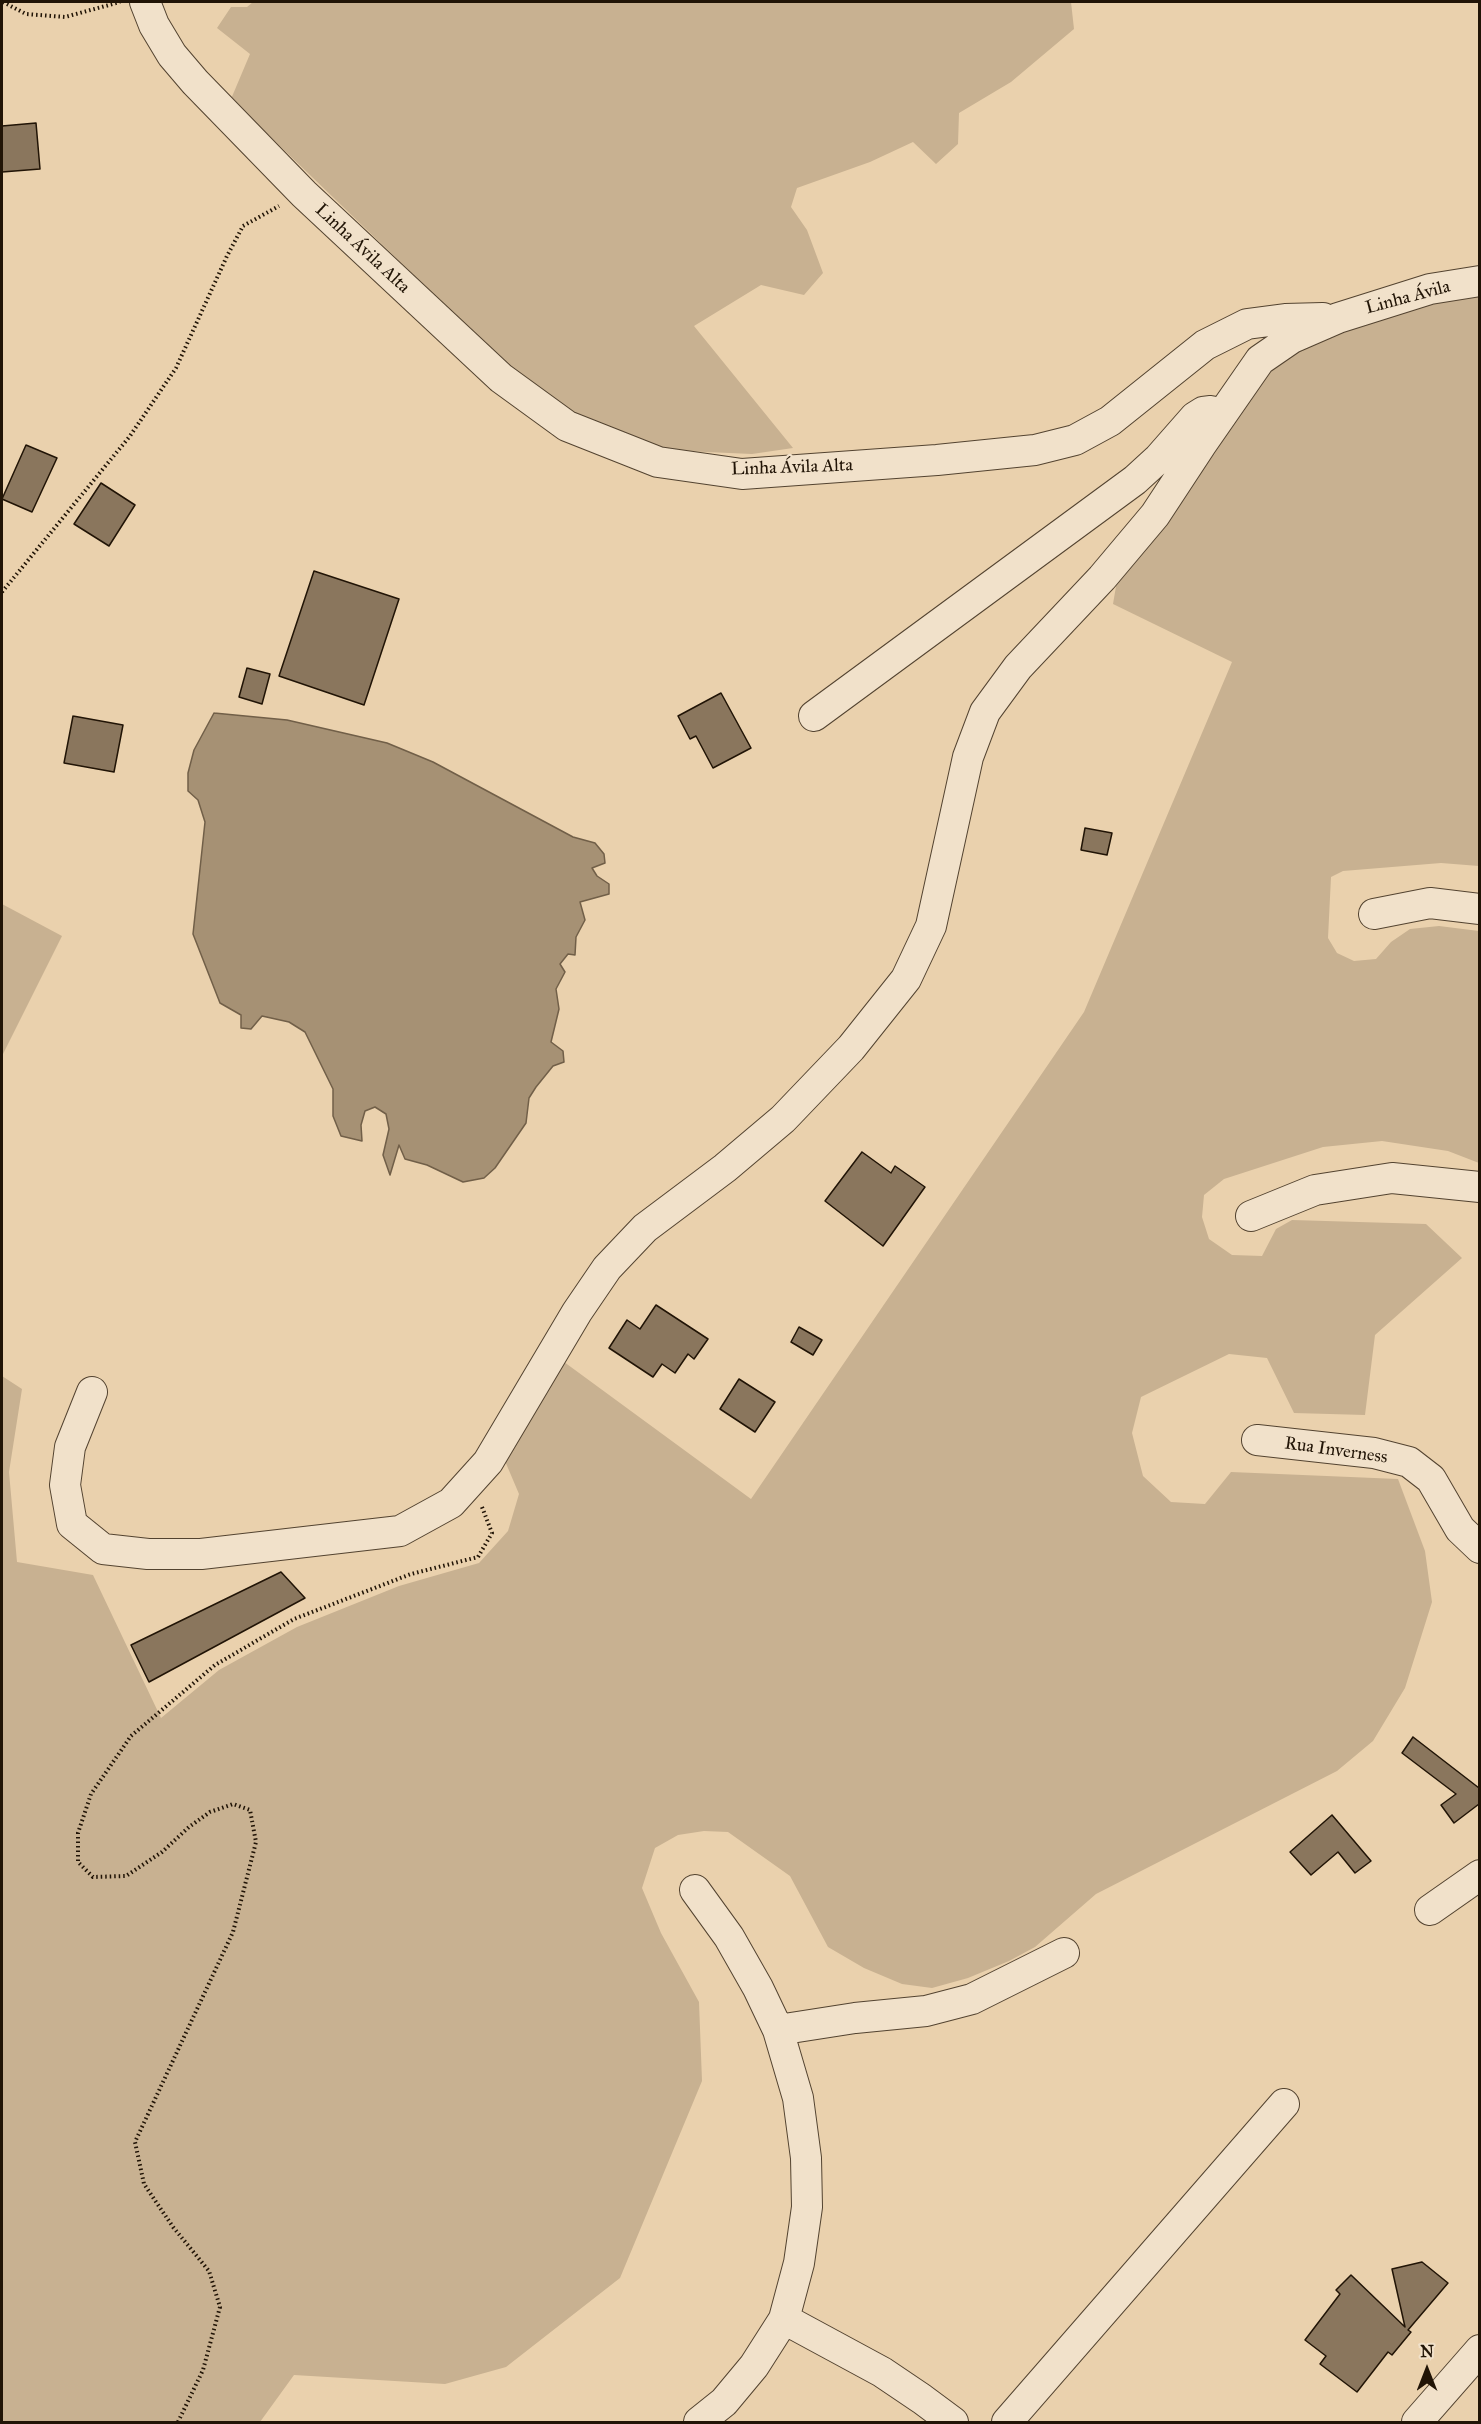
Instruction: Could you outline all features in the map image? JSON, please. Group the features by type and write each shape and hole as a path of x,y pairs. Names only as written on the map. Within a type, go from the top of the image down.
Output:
{"street":[{"name":"Linha Ávila Alta","path":"145,2 154,25 172,55 304,194 501,378 567,426 658,462 742,474 948,459 1035,450 1075,440 1110,421 1205,345 1247,324 1285,319 1338,318"},
{"name":"Linha Ávila","path":"1338,318 1430,289 1479,281"},
{"path":"92,1392 69,1447 65,1485 72,1524 103,1549 148,1554 201,1554 400,1531 451,1503 488,1462 577,1311 607,1268 645,1228 725,1168 783,1119 851,1048 906,979 932,926 968,757 985,712 1018,667 1102,578 1155,515 1260,360 1292,338 1338,318"},
{"path":"814,716 1135,480 1159,458 1195,417 1203,412 1211,411 1220,417"},
{"path":"1374,914 1430,903 1479,909"},
{"path":"1251,1216 1315,1190 1392,1178 1479,1187"},
{"name":"Rua Inverness","path":"1257,1440 1374,1453 1409,1462 1431,1479 1460,1529 1479,1548"},
{"path":"1430,1910 1479,1875"},
{"path":"695,1890 729,1937 759,1988 778,2030 798,2098 806,2158 807,2207 799,2263 784,2319 754,2366 724,2402 699,2422"},
{"path":"778,2030 855,2018 926,2011 972,2000 1064,1953"},
{"path":"1006,2422 1284,2103"},
{"path":"784,2319 882,2372 953,2422"},
{"path":"1417,2422 1479,2350"}],"path":[{"path":"3,2 26,14 65,17 123,2"},
{"path":"2,592 130,436 176,368 243,226 265,212 304,194"},
{"path":"178,2422 203,2370 220,2307 209,2271 173,2227 144,2184 135,2142 233,1932 256,1842 250,1810 233,1804 210,1812 189,1827 162,1852 126,1876 93,1877 78,1862 78,1833 91,1794 131,1736 215,1665 294,1620 411,1574 478,1557 492,1533 471,1481"}],"shaded area":[{"path":"253,2 1071,2 1074,29 1011,82 959,113 958,144 936,164 913,142 870,162 797,188 791,207 807,230 823,273 804,295 761,285 694,326 793,448 752,454 661,450 574,415 502,360 231,99 250,54 217,28 231,7 247,7"},
{"path":"1479,291 1479,866 1441,863 1343,871 1331,877 1328,938 1337,953 1354,961 1376,959 1391,942 1410,929 1439,926 1479,931 1479,1163 1448,1151 1382,1141 1323,1147 1224,1179 1204,1195 1202,1217 1209,1239 1232,1255 1262,1256 1276,1229 1292,1220 1426,1224 1462,1258 1375,1335 1365,1415 1294,1413 1267,1358 1229,1354 1141,1397 1132,1433 1143,1476 1171,1502 1205,1504 1231,1472 1398,1479 1425,1551 1432,1602 1405,1688 1373,1741 1337,1771 1096,1894 1035,1947 968,1978 932,1988 902,1984 864,1968 828,1947 790,1876 728,1832 704,1831 678,1835 655,1848 642,1888 661,1933 699,2002 702,2081 620,2278 506,2367 445,2384 294,2375 260,2422 2,2422 2,1376 22,1389 9,1472 17,1562 93,1575 161,1718 219,1670 297,1627 399,1586 479,1563 508,1531 519,1494 502,1454 560,1359 751,1499 1084,1012 1232,662 1113,604 1120,563 1269,368 1348,324"},
{"path":"214,713 287,720 387,743 433,762 573,837 595,843 604,854 605,863 592,868 597,876 609,884 609,894 580,902 585,920 576,937 575,955 568,954 560,964 565,972 556,989 559,1009 551,1042 563,1051 564,1062 553,1066 536,1087 529,1098 526,1123 495,1168 484,1178 463,1182 427,1165 405,1159 399,1145 390,1175 383,1155 389,1129 386,1114 375,1107 365,1111 361,1125 362,1141 341,1136 333,1116 333,1089 305,1032 289,1022 262,1016 251,1029 241,1028 241,1015 220,1003 193,934 205,822 198,800 188,791 188,773 194,750"},
{"path":"2,904 62,936 2,1056"}],"building":[{"path":"36,123 40,169 2,172 2,126"},
{"path":"26,445 57,458 32,512 2,499"},
{"path":"101,483 135,505 109,546 74,524"},
{"path":"314,571 399,599 364,705 279,676"},
{"path":"247,668 270,674 262,704 239,697"},
{"path":"721,693 751,748 713,768 696,736 690,739 678,716"},
{"path":"73,716 123,725 114,772 64,763"},
{"path":"1085,828 1112,833 1107,855 1081,850"},
{"path":"862,1152 891,1173 895,1166 925,1187 883,1246 825,1201"},
{"path":"656,1305 708,1339 694,1359 688,1354 675,1373 662,1364 653,1377 609,1348 627,1320 640,1329"},
{"path":"799,1327 822,1340 813,1355 791,1342"},
{"path":"739,1379 775,1402 755,1432 720,1409"},
{"path":"281,1572 305,1598 149,1682 131,1645"},
{"path":"1413,1737 1479,1788 1479,1804 1454,1823 1441,1805 1456,1794 1402,1753"},
{"path":"1332,1815 1371,1861 1355,1873 1338,1852 1311,1875 1290,1852"},
{"path":"1422,2262 1448,2283 1408,2330 1411,2332 1392,2355 1388,2352 1357,2392 1320,2364 1326,2356 1305,2340 1340,2294 1336,2290 1351,2275 1405,2327 1392,2269"}]}
